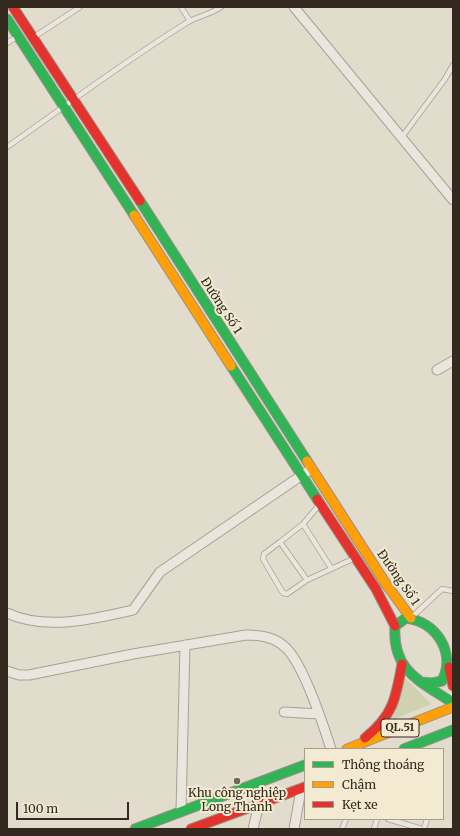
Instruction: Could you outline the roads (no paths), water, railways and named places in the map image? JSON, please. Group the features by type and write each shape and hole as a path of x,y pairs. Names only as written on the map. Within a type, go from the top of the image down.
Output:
{"main road":[{"name":"Đường Số 1","path":"13,7 75,100 386,584 411,618"},
{"name":"Đường Số 1","path":"7,19 376,589 395,626"},
{"path":"453,686 451,665 446,651 441,639 428,625 411,618 402,620 395,626 394,644 402,664 411,675 453,703"},
{"path":"351,748 384,722 393,708 402,664"},
{"path":"421,682 432,684 442,681 451,665"},
{"name":"QL.51","path":"351,748 453,707"},
{"name":"QL.51","path":"407,748 453,730"},
{"path":"135,829 304,765"},
{"path":"191,829 303,788"}],"street":[{"path":"294,7 453,200"},
{"path":"437,370 453,361"},
{"path":"7,613 52,623 90,620 134,610 160,572 312,468"},
{"path":"7,671 19,675 29,675 185,645 246,635 260,635 274,639 286,647 295,658 332,748"},
{"path":"441,639 453,646"},
{"path":"181,811 185,645"},
{"path":"284,712 319,714"},
{"path":"294,829 303,788"},
{"path":"253,829 259,804"}],"lane":[{"path":"33,38 80,7"},
{"path":"181,7 190,21"},
{"path":"7,147 190,21 209,14 221,7"},
{"path":"7,43 18,36"},
{"path":"402,137 445,79 453,65"},
{"path":"320,504 303,524 264,554 263,559 283,593 287,594 307,580 356,558"},
{"path":"303,524 331,568"},
{"path":"280,542 307,580"},
{"path":"411,618 442,589 453,591"},
{"path":"391,820 421,829 426,820"}],"place":[{"name":"Khu công nghiệp Long Thành","path":"237,781"}]}
